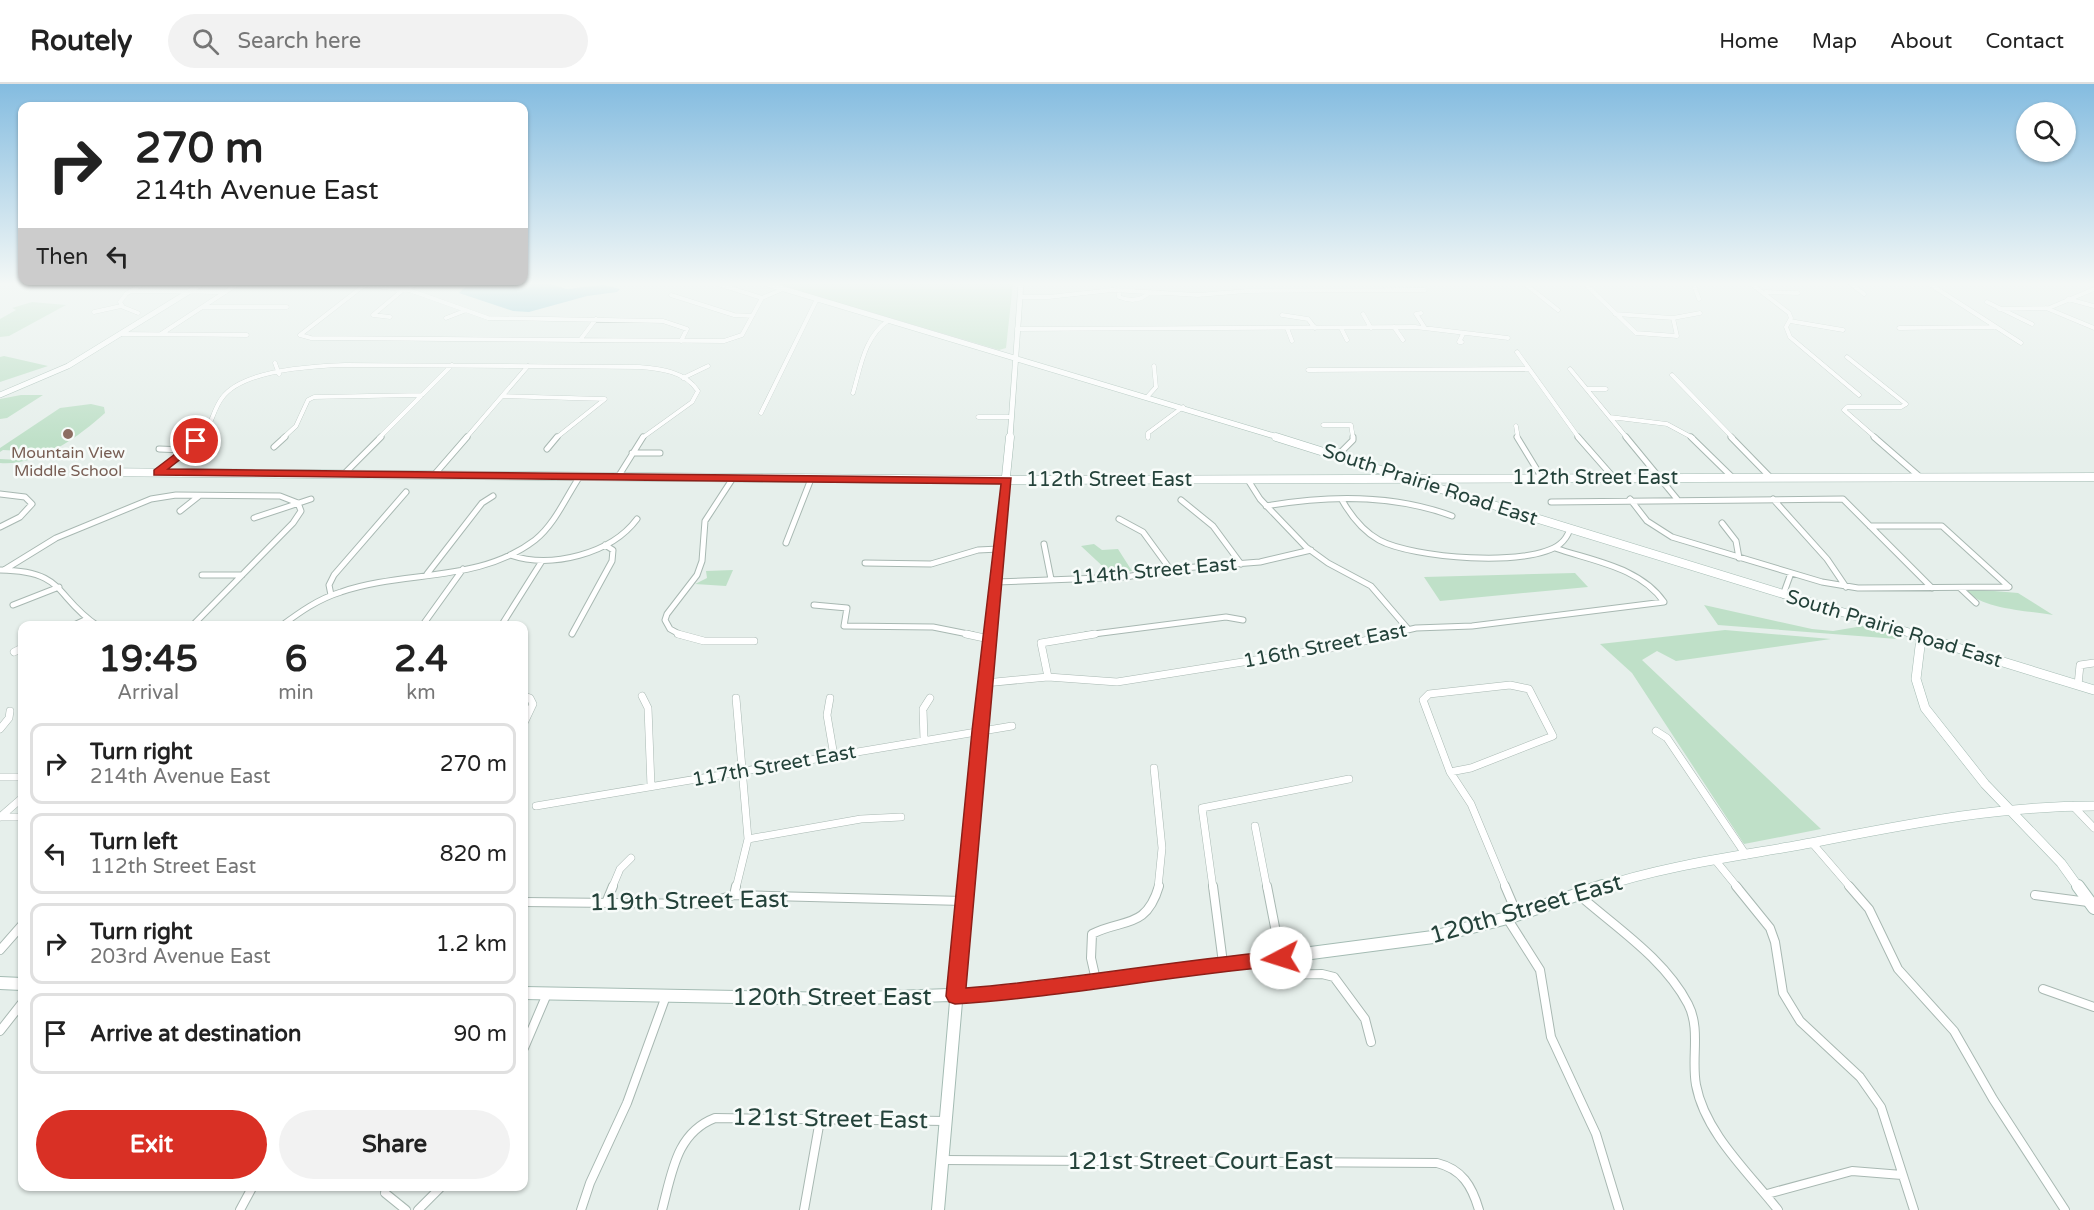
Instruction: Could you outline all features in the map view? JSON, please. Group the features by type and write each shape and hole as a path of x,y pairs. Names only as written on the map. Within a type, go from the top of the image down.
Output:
{"street":[{"path":"0,395 57,372 117,336"},
{"path":"302,336 311,338 580,340 735,339 741,336"},
{"path":"580,340 584,336"},
{"path":"681,340 683,336"},
{"path":"761,413 799,336"},
{"path":"853,393 871,336"},
{"path":"941,336 999,353 1015,362"},
{"path":"938,1210 979,731 1007,480 1017,336"},
{"path":"1290,336 1292,341"},
{"path":"1345,336 1347,340"},
{"path":"1400,336 1403,340"},
{"path":"1462,336 1459,342 1462,342"},
{"path":"1480,336 1508,338"},
{"path":"1661,336 1677,336"},
{"path":"1789,336 1859,395"},
{"path":"2008,336 2021,343"},
{"path":"999,353 1016,349"},
{"path":"1517,352 1572,431 1614,478"},
{"path":"1847,357 1906,404 1900,407 1847,407 1844,411 1920,477"},
{"name":"South Prairie Road East","path":"1015,362 1029,362 1183,407 1410,479"},
{"path":"275,363 279,374"},
{"path":"158,472 186,450 212,424 218,401 224,395 249,382 279,374 336,365 644,367 667,371 697,388 694,400 646,434 618,477"},
{"path":"345,474 452,365"},
{"path":"434,475 528,366"},
{"path":"683,378 708,366"},
{"path":"1147,397 1156,387 1154,366"},
{"path":"1308,370 1528,369"},
{"path":"1570,369 1677,499"},
{"path":"1672,375 1770,477"},
{"path":"1587,389 1606,389"},
{"path":"274,447 296,426 308,400 316,397 422,396"},
{"path":"503,396 598,397 605,400 561,432 547,450"},
{"path":"1148,438 1149,433 1183,407"},
{"path":"978,417 1011,417"},
{"path":"1610,417 1653,421 1688,434 1699,441 1732,478"},
{"path":"1323,425 1351,425 1353,440 1336,456"},
{"path":"1516,426 1518,441 1542,478"},
{"path":"159,449 186,450"},
{"path":"632,453 660,453"},
{"path":"1381,479 1384,471"},
{"name":"112th Street East","path":"87,472 1007,480 1410,479 1434,483 1542,478 2094,477"},
{"path":"287,621 299,611 331,595 365,584 463,569 510,555 526,546 544,531 580,476"},
{"path":"733,478 705,521 702,564 688,587 668,610 665,620 668,627 680,636 692,639 753,641"},
{"path":"786,543 811,478"},
{"path":"1248,480 1266,506 1311,550 1371,586 1408,629"},
{"name":"South Prairie Road East","path":"1434,483 1570,530 2094,690"},
{"path":"331,595 329,585 334,575 406,492"},
{"path":"0,494 25,497 32,504 20,517 0,527"},
{"path":"180,511 200,495"},
{"path":"2,570 57,538 128,506 163,497 279,496 298,503 301,511 293,523 197,621"},
{"path":"427,574 482,503 492,496"},
{"path":"254,518 311,499"},
{"path":"1630,499 1644,518 1658,529 1683,541 1846,587 2009,587 1942,525 1870,526"},
{"path":"1551,502 1630,499 1843,499 1932,588"},
{"path":"1773,499 1827,559 1846,587"},
{"path":"123,500 128,506"},
{"path":"1181,500 1213,526 1241,564"},
{"path":"1342,500 1362,529 1394,547 1431,556 1525,555 1555,548 1564,541 1570,530"},
{"path":"1266,506 1298,501 1409,502 1452,516"},
{"path":"510,555 525,561 542,561 579,555 605,545 632,526 637,519"},
{"path":"1119,519 1130,522 1152,541 1170,569"},
{"path":"1722,523 1736,541 1739,558"},
{"path":"1044,544 1051,579"},
{"path":"572,634 612,561 614,552 605,545"},
{"name":"116th Street East","path":"985,683 1048,677 1117,682 1344,646 1408,629 1472,626 1658,604 1664,601 1634,576 1555,548"},
{"path":"865,563 940,563 978,550 999,549"},
{"name":"114th Street East","path":"996,582 1122,578 1170,569 1241,564 1284,558 1311,550"},
{"path":"504,621 542,561"},
{"path":"426,621 463,569"},
{"path":"2,570 36,574 59,587 90,621"},
{"path":"1783,595 1791,573"},
{"path":"202,575 242,575"},
{"path":"13,604 59,587"},
{"path":"1960,588 1976,603"},
{"path":"814,605 847,608 844,626 933,627 989,639"},
{"path":"1048,677 1041,643 1215,618 1243,620"},
{"path":"83,621 87,619"},
{"path":"1922,638 1916,679 1925,708 1963,758 2008,809 2061,863 2092,905"},
{"path":"14,652 18,650"},
{"path":"2078,686 2080,665 2094,663"},
{"path":"1450,772 1472,768 1553,736 1551,728 1529,689 1510,685 1441,693 1424,698 1424,705 1450,772 1471,804 1512,916 1539,970 1551,1037 1596,1134 1619,1210"},
{"path":"642,696 648,708 651,786"},
{"path":"528,698 533,704 528,715"},
{"path":"734,895 748,839 736,698"},
{"path":"830,698 827,715 834,756"},
{"path":"924,740 922,709 930,698"},
{"path":"0,729 9,718 10,711"},
{"name":"117th Street East","path":"536,806 1012,726"},
{"path":"1656,731 1666,738 1746,855"},
{"path":"1096,980 1091,958 1092,934 1118,928 1138,920 1148,910 1160,886 1163,861 1154,768"},
{"path":"0,777 18,777"},
{"path":"1223,963 1202,808 1349,779"},
{"path":"0,817 18,801"},
{"path":"2073,806 2094,828"},
{"name":"120th Street East","path":"528,993 837,999 1006,993 1433,937 1512,916 1578,894 1647,875 1746,855 1959,815 2008,809 2094,806"},
{"path":"0,817 18,817"},
{"path":"748,839 861,819 901,817"},
{"path":"1255,826 1276,959 1276,975 1322,974 1334,977 1365,1018 1371,1042"},
{"path":"1813,844 1869,909 1901,974 1954,1031 1993,1099 2065,1210"},
{"path":"606,903 620,869 631,858"},
{"path":"1716,861 1770,928 1776,942 1783,993 1800,1021 1860,1077 1881,1107 1914,1210"},
{"path":"1578,894 1662,970 1687,1003 1695,1031 1694,1070 1700,1100 1710,1119 1778,1210"},
{"name":"119th Street East","path":"528,902 703,904 734,895 963,901"},
{"path":"2035,895 2092,905"},
{"path":"0,950 18,930"},
{"path":"0,983 18,984"},
{"path":"2043,989 2094,1007"},
{"path":"528,1038 547,993"},
{"path":"581,1210 590,1183 627,1103 666,996"},
{"path":"0,1031 18,1008"},
{"name":"121st Street East","path":"662,1210 682,1143 691,1128 715,1118 946,1120"},
{"path":"804,1210 820,1120"},
{"name":"121st Street Court East","path":"943,1160 1437,1163 1455,1169 1472,1187 1479,1210"},
{"path":"1767,1194 1852,1171 1902,1175"},
{"path":"240,1210 250,1191"},
{"path":"418,1210 437,1191"},
{"path":"385,1193 406,1210"}],"green space":[{"path":"950,336 1007,336 1006,348 999,350"},
{"path":"0,357 48,366 0,382"},
{"path":"21,395 43,395 7,418 0,419 0,399"},
{"path":"91,404 104,407 105,413 70,441 29,460 0,463 0,459 21,460 45,452 3,450 0,452 0,448 60,408"},
{"path":"1094,544 1102,550 1118,549 1132,571 1111,574 1081,546"},
{"path":"733,570 726,586 695,584 707,578 706,571"},
{"path":"1575,573 1588,587 1440,601 1424,577"},
{"path":"1970,589 2018,593 2053,615 1983,602 1967,591"},
{"path":"1704,605 1812,629 1833,631 1863,626 1896,635 1897,639 1718,625"},
{"path":"1725,630 1831,639 1676,661 1657,651 1642,660 1821,829 1744,844 1632,673 1600,644"}],"place":[{"name":"Mountain View Middle School","path":"68,434"}],"route":[{"path":"196,441 158,472 1007,480 979,731 955,996 1006,993 1223,963 1281,958"}]}
